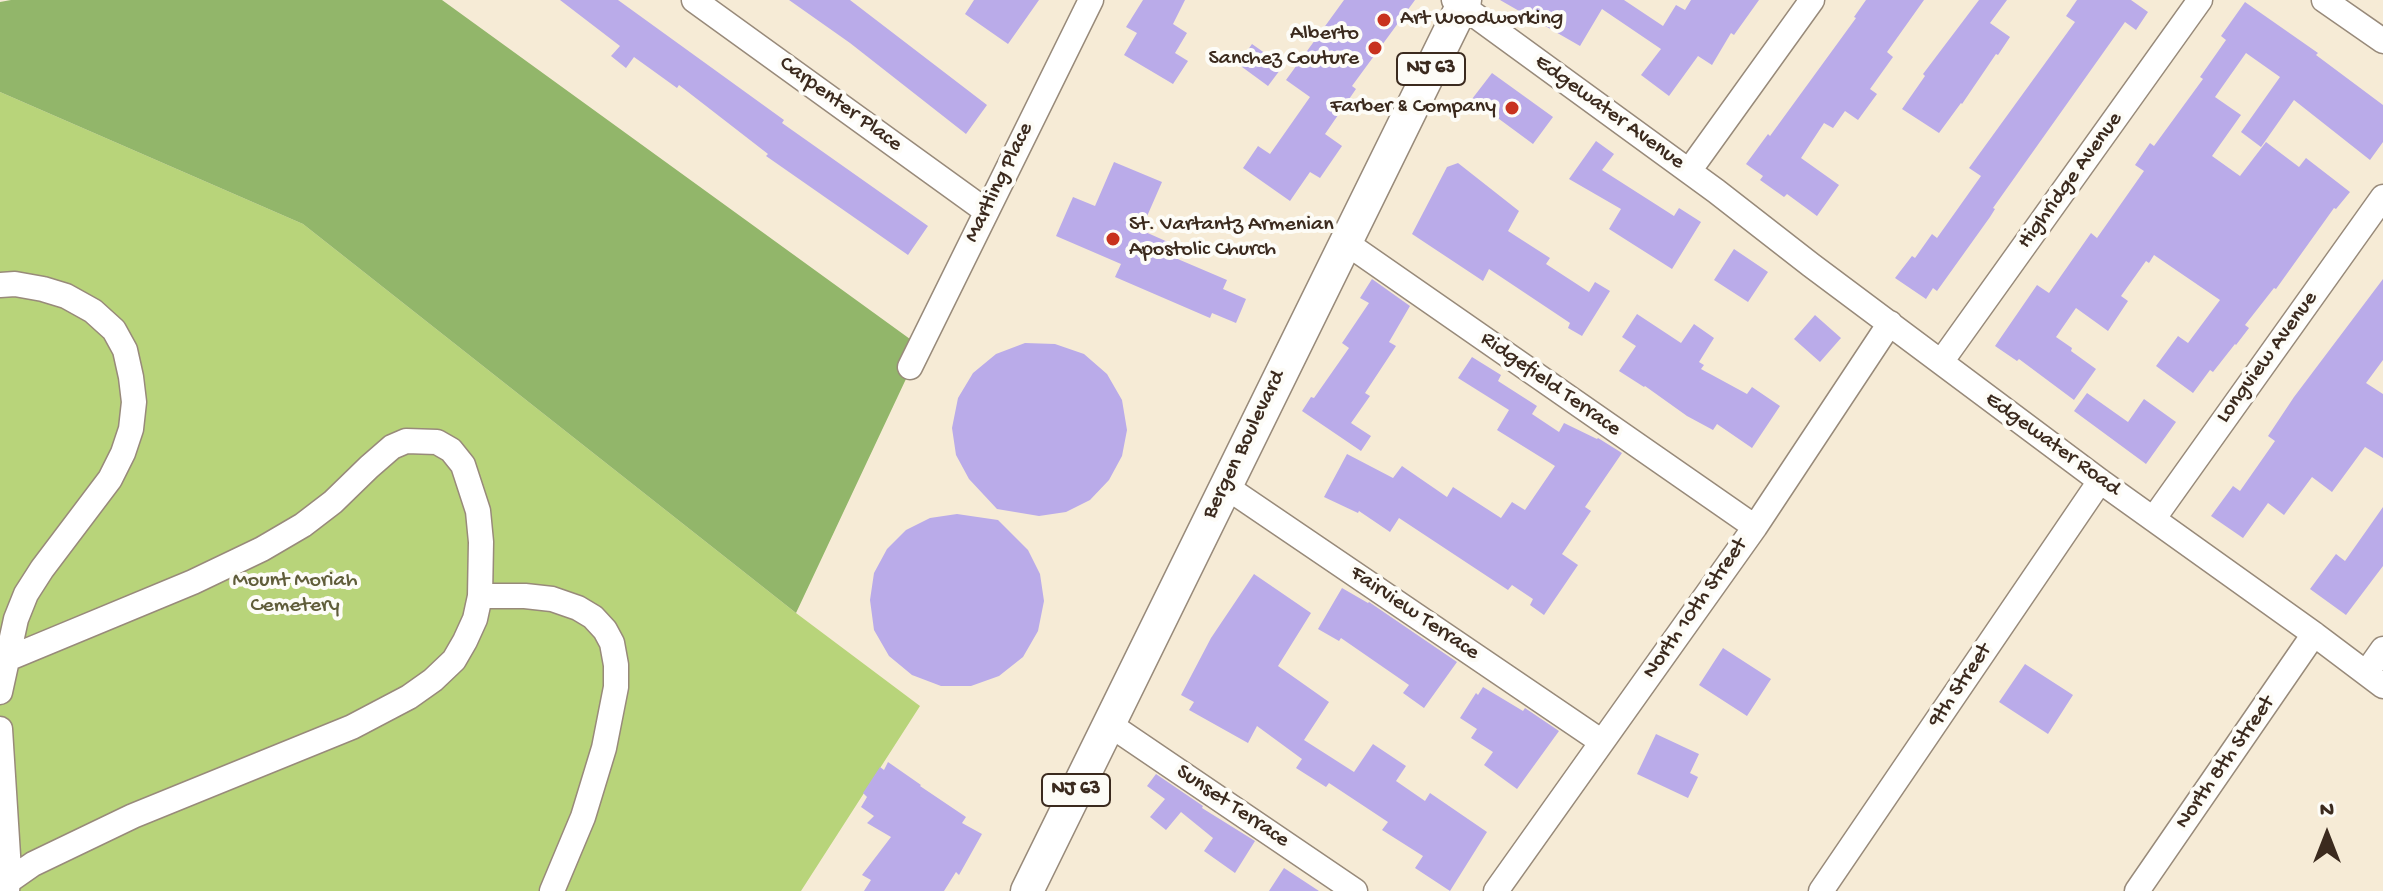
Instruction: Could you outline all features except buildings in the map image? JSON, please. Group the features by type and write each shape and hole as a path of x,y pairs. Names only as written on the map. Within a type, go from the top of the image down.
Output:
{"main road":[{"name":"Bergen Boulevard","path":"1027,891 1460,2"}],"street":[{"name":"Carpenter Place","path":"694,0 986,211"},
{"name":"Martling Place","path":"910,367 1091,0"},
{"path":"1689,171 1812,0"},
{"name":"Highridge Avenue","path":"1941,362 2200,0"},
{"path":"2324,0 2383,41"},
{"name":"Edgewater Avenue","path":"1460,2 1725,198"},
{"name":"Longview Avenue","path":"2154,518 2383,197"},
{"name":"Edgewater Road","path":"1725,198 2100,481 2374,680"},
{"name":"Ridgefield Terrace","path":"1345,242 1755,527"},
{"path":"0,285 43,289 66,296 93,311 114,330 125,350 134,402 131,429 110,479 26,594 3,661 0,692"},
{"name":"North 10th Street","path":"1496,891 1755,527 1890,323"},
{"path":"3,661 193,582 262,549 323,510 392,447 406,441 437,442 451,450 463,465 478,511 480,596 475,619 454,660 433,680 409,697 352,727 133,816 33,864 5,887"},
{"name":"9th Street","path":"1821,891 2100,481"},
{"name":"Fairview Terrace","path":"1225,486 1602,742"},
{"path":"480,596 552,599 578,608 593,617 612,643 616,687 604,748 583,817 552,891"},
{"name":"North 8th Street","path":"2137,891 2314,634"},
{"path":"2374,680 2383,649"},
{"name":"Sunset Terrace","path":"1109,724 1355,891"},
{"path":"0,729 5,887"}],"green space":[{"path":"442,0 921,347 796,613 303,224 0,92 0,2"},
{"name":"Mount Moriah Cemetery","path":"0,92 303,224 796,613 920,706 801,891 0,891"}],"place":[{"name":"Art Woodworking","path":"1384,20"},
{"name":"Alberto Sanchez Couture","path":"1375,48"},
{"name":"Farber & Company","path":"1512,108"},
{"name":"St. Vartantz Armenian Apostolic Church","path":"1113,239"}]}
